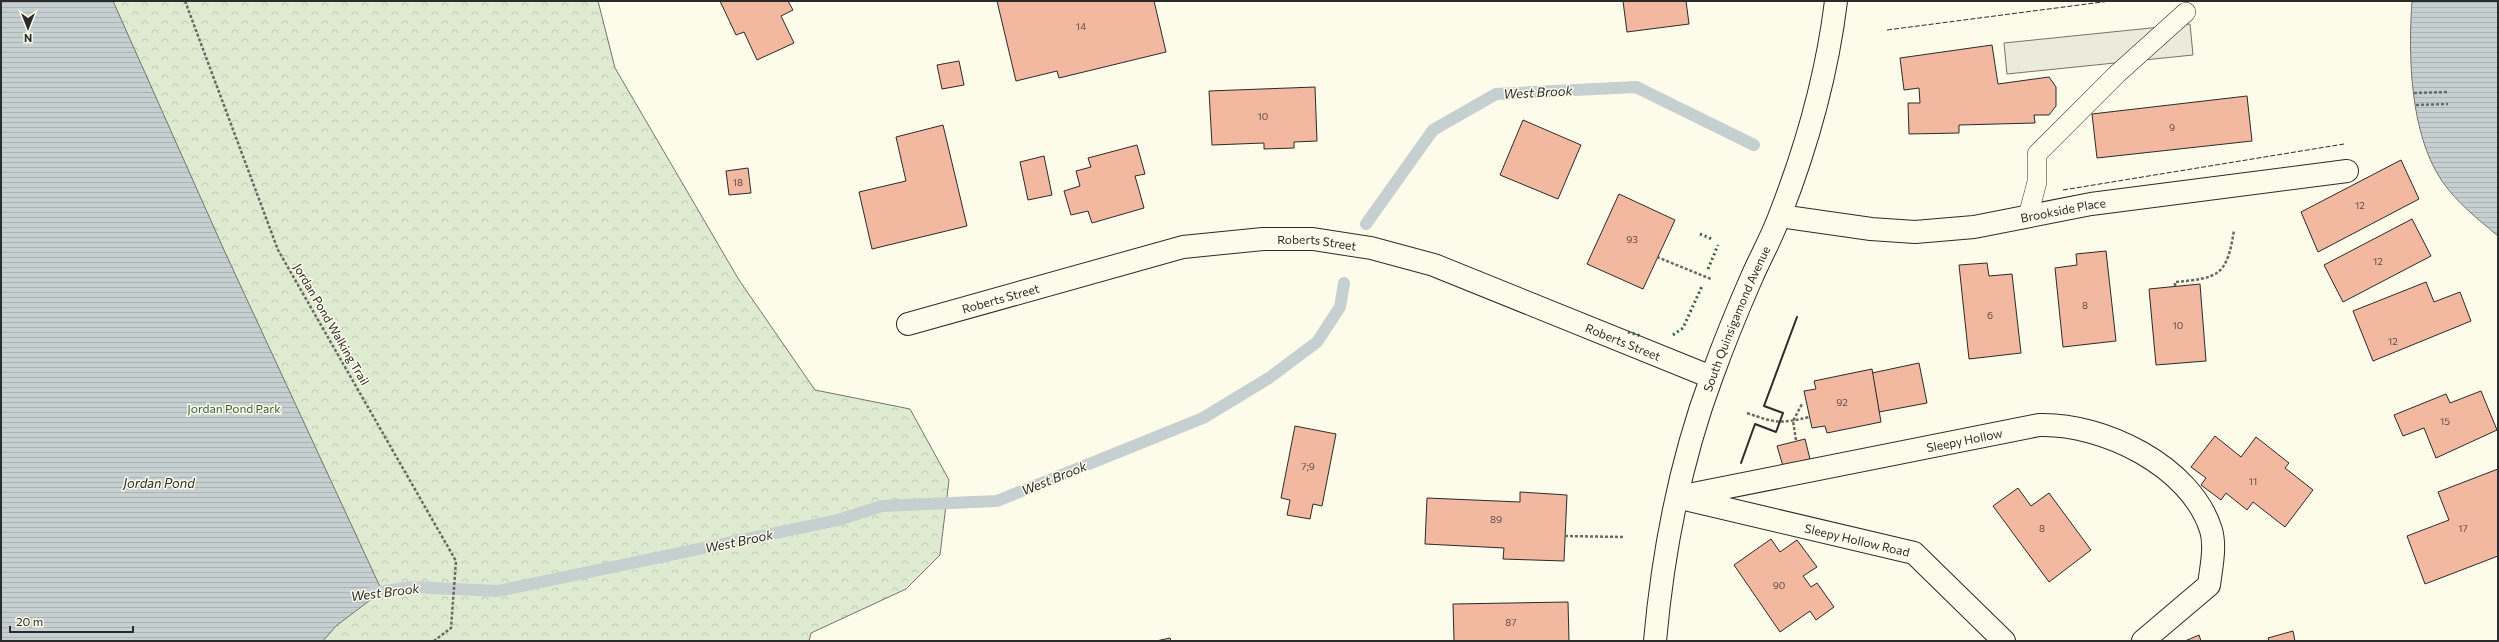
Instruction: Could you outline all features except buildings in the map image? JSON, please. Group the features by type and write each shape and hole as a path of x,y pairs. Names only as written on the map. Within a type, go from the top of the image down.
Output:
{"street":[{"name":"South Quinsigamond Avenue","path":"1655,641 1666,558 1678,497 1693,437 1711,377 1737,311 1780,216 1812,122 1825,74 1836,1"},
{"name":"Brookside Place","path":"1780,216 1870,229 1915,232 1974,227 2099,203 2347,171"},
{"name":"Roberts Street","path":"908,324 1183,247 1263,239 1313,239 1371,248 1434,265 1711,377"},
{"name":"Sleepy Hollow","path":"1678,497 2040,425 2059,424 2100,434 2130,447 2158,463 2182,483 2204,514 2211,531 2213,549 2209,585 2144,641"},
{"name":"Sleepy Hollow Road","path":"1678,497 1914,553 2004,641"}],"lane":[{"path":"2028,216 2037,182 2037,154 2117,74 2186,12"}],"path":[{"name":"Jordan Pond Walking Trail","path":"185,1 278,250 456,561 451,628 434,641"},
{"path":"2414,93 2448,92"},
{"path":"2416,105 2448,104"},
{"path":"2175,286 2175,282 2204,280 2219,274 2228,260 2234,230"},
{"path":"1657,257 1711,279"},
{"path":"1796,440 1793,421 1802,404"},
{"path":"1747,413 1770,421 1785,423 1810,417"},
{"path":"1565,536 1624,537"}],"green space":[{"name":"Jordan Pond Park","path":"1,1 598,1 615,68 739,280 815,390 910,409 949,480 940,555 906,589 811,633 809,641 1,641"}],"shaded area":[{"path":"2190,24 2193,55 2007,74 2004,43"}],"water":[{"name":"Jordan Pond","path":"1,1 113,1 224,250 382,591 336,626 323,641 1,641"},
{"path":"2412,1 2498,1 2498,236 2468,210 2448,189 2431,162 2423,141 2417,118 2411,70 2410,46"}],"waterway":[{"name":"West Brook","path":"1366,224 1433,130 1496,94 1636,87 1754,145"},
{"name":"West Brook","path":"366,594 412,587 498,591 838,520 882,506 997,501 1203,418 1269,378 1317,342 1340,307 1344,283"}],"hedge":[{"path":"1700,234 1712,239"},
{"path":"1708,269 1718,245"},
{"path":"1673,335 1683,328 1702,286"},
{"path":"1628,332 1641,336"}],"fence":[{"path":"1887,30 2110,1"},
{"path":"2063,190 2344,144"}],"wall":[{"path":"1741,463 1755,424 1776,432 1783,413 1764,406 1797,317"}]}
